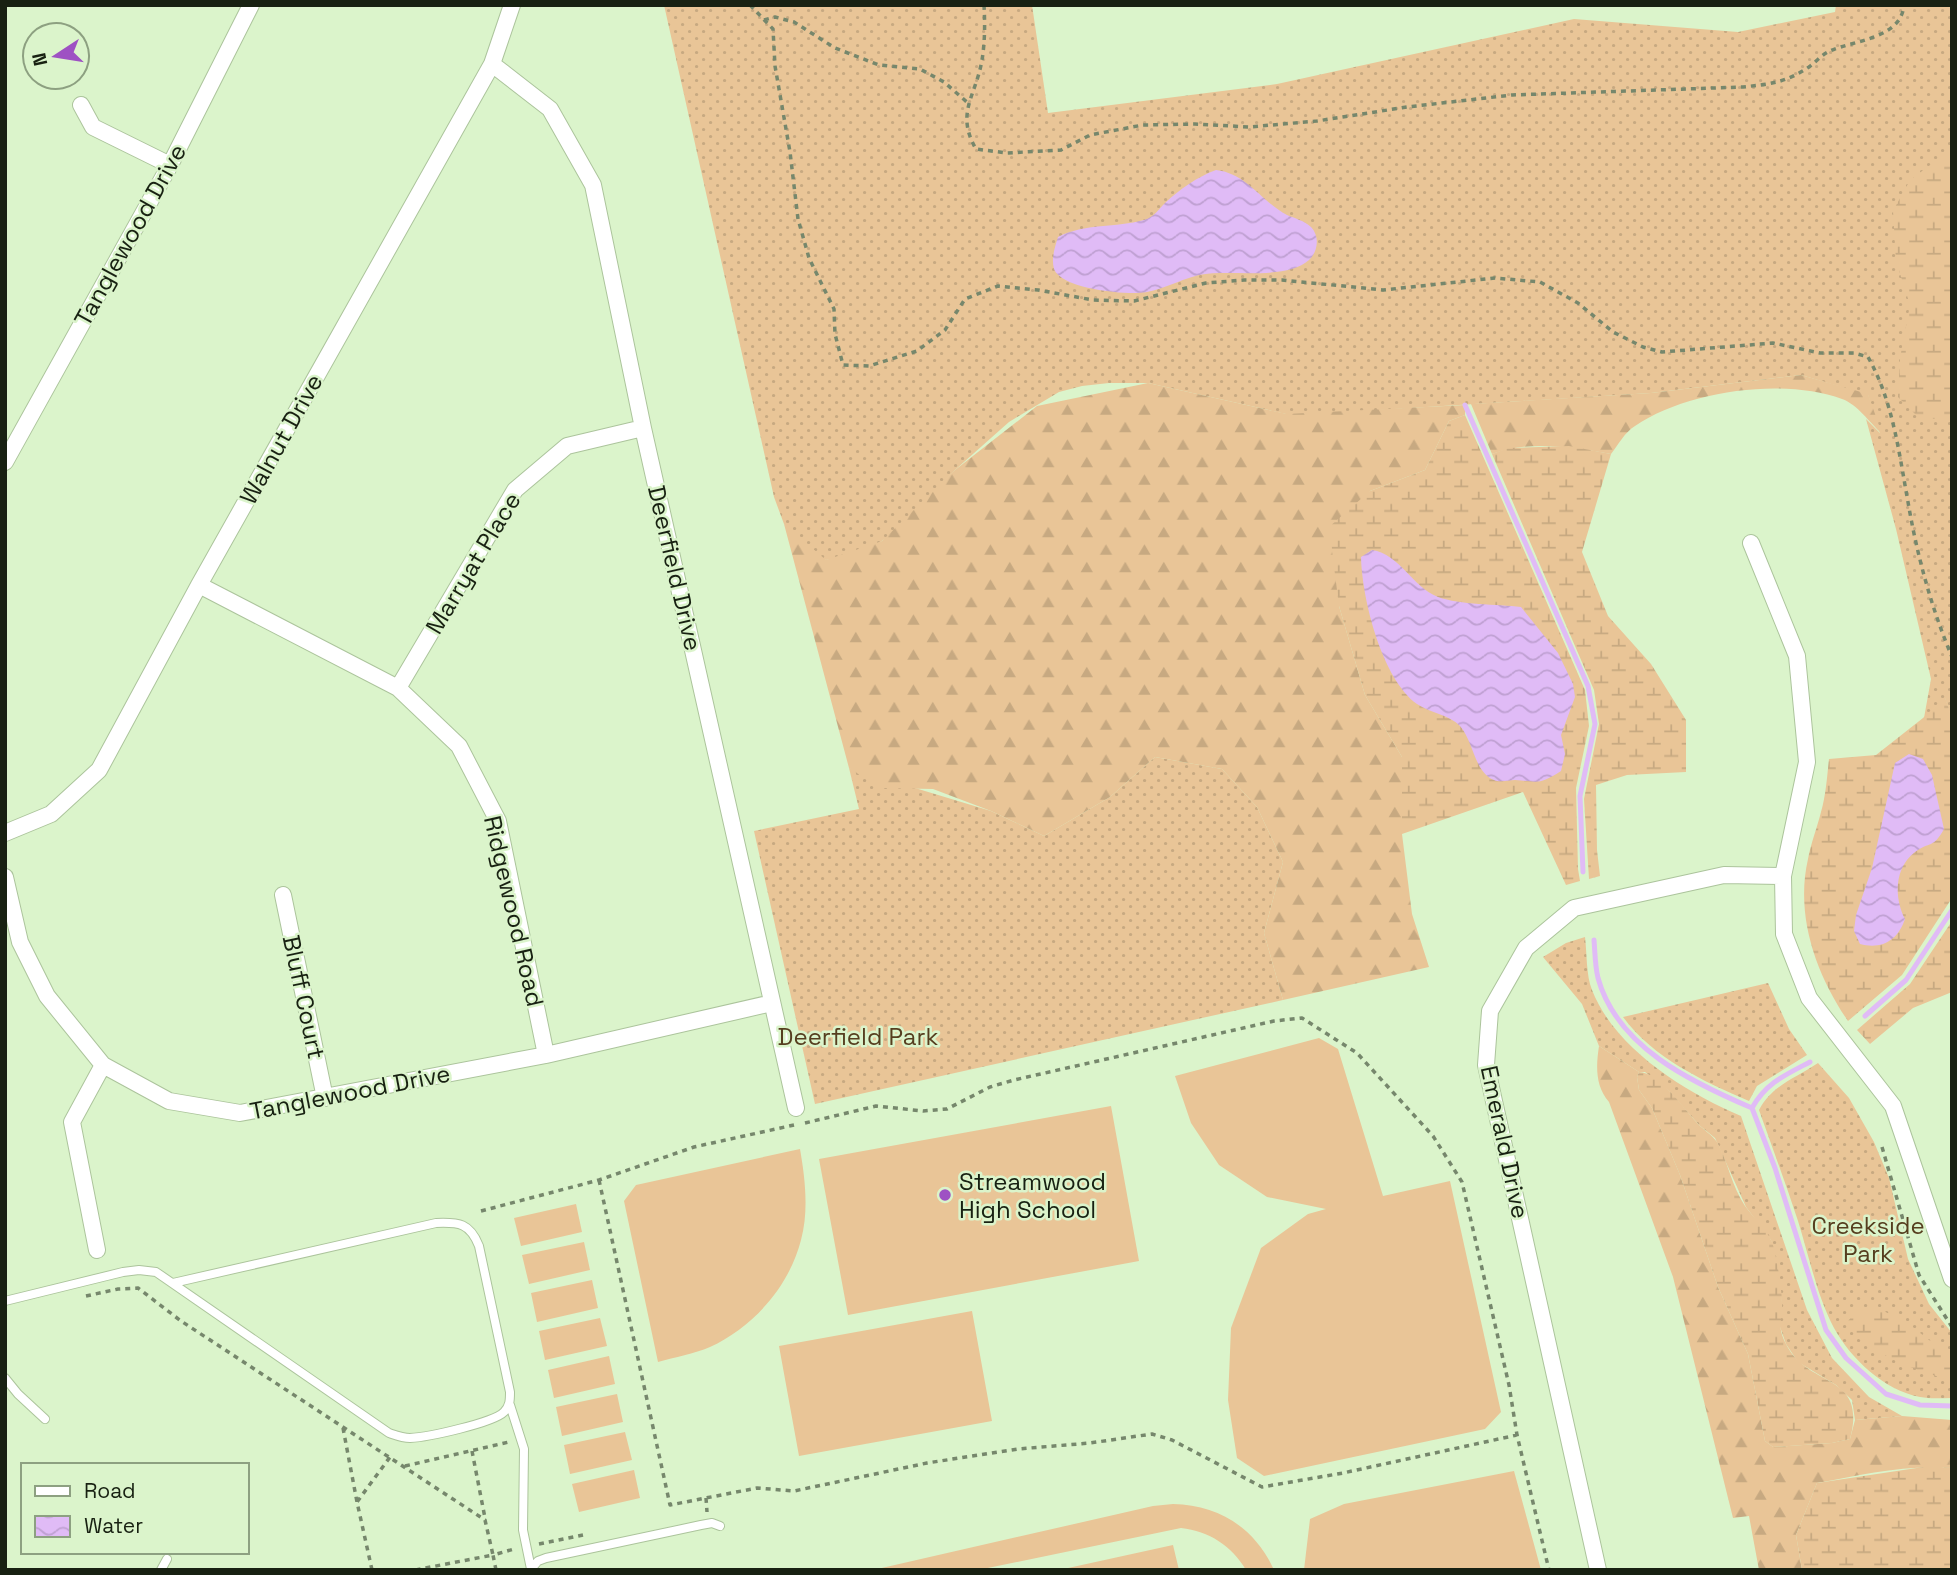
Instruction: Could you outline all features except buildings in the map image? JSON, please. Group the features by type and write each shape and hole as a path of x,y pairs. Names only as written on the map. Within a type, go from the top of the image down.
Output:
{"street":[{"name":"Tanglewood Drive","path":"5,463 170,165 251,5"},
{"name":"Walnut Drive","path":"5,833 51,814 99,770 199,585 492,64 512,5"},
{"name":"Deerfield Drive","path":"492,64 550,108 593,186 643,428 796,1108"},
{"path":"80,105 93,127 170,165"},
{"name":"Marryat Place","path":"398,688 515,490 567,446 643,428"},
{"path":"1751,542 1797,656 1806,749 1807,762 1783,876 1784,934 1809,998 1892,1106 1952,1279"},
{"name":"Ridgewood Road","path":"199,585 398,688 459,746 498,821 546,1055"},
{"name":"Emerald Drive","path":"1598,1570 1486,1065 1490,1011 1526,948 1574,908 1724,875 1783,876"},
{"name":"Tanglewood Drive","path":"5,877 20,942 47,996 103,1065 169,1101 240,1113 546,1055 772,1003"},
{"name":"Bluff Court","path":"283,895 326,1098"},
{"path":"97,1250 72,1122 103,1065"}],"lane":[{"path":"173,1283 436,1223 464,1226 474,1233 479,1246 510,1392 510,1405 524,1449 523,1530 531,1569 538,1561 546,1558 701,1525 712,1523 720,1526"},
{"path":"5,1301 139,1270 156,1272 389,1433 407,1438 488,1421 503,1414 510,1405"},
{"path":"5,1378 45,1419"},
{"path":"161,1570 167,1559"}],"path":[{"path":"750,5 772,29 798,219 809,258 834,309 835,334 843,365 869,366 916,351 945,330 965,299 998,286 1093,300 1134,301 1206,283 1244,280 1282,280 1383,290 1495,278 1540,282 1578,303 1613,332 1643,347 1662,352 1773,343 1820,353 1854,353 1868,357 1880,379 1901,461 1922,571 1952,657"},
{"path":"984,5 982,62 968,103 967,134 976,149 1007,153 1061,150 1090,135 1143,125 1249,127 1512,96 1743,87 1780,83 1809,67 1829,51 1888,32 1903,12 1904,5"},
{"path":"764,20 775,17 794,22 835,48 879,65 920,69 944,82 968,103"},
{"path":"481,1211 599,1180 694,1147 876,1106 923,1111 947,1109 990,1087 1014,1080 1273,1021 1302,1018 1357,1053 1433,1136 1462,1182 1549,1570"},
{"path":"1882,1147 1919,1275 1952,1328"},
{"path":"599,1180 670,1505 757,1488 794,1491 927,1463 1018,1449 1090,1444 1152,1434 1172,1440 1262,1487 1343,1473 1517,1435"},
{"path":"81,1297 118,1289 138,1288 181,1321 485,1520"},
{"path":"342,1427 372,1570"},
{"path":"405,1466 500,1445"},
{"path":"472,1451 496,1570"},
{"path":"357,1502 390,1457"},
{"path":"415,1570 493,1555"},
{"path":"435,1566 441,1570"}],"green space":[{"path":"664,5 1032,5 1048,113 1277,84 1574,19 1738,32 1835,12 1836,5 1952,5 1952,721 1945,698 1924,718 1931,679 1896,529 1866,419 1880,433 1868,395 1801,375 1651,393 1316,414 1286,414 1148,383 1082,386 1059,392 1009,422 955,470 902,527 863,554 826,560 804,552 784,524 774,497"},
{"path":"1952,149 1952,420 1919,418 1898,397 1900,358 1910,305 1896,261 1893,211 1910,180"},
{"path":"1801,375 1868,394 1882,434 1848,401 1818,392 1764,389 1707,396 1656,414 1631,429 1611,454 1566,447 1536,446 1492,454 1471,404 1651,393"},
{"path":"1148,383 1287,414 1465,405 1465,415 1449,421 1425,470 1370,491 1339,606 1365,695 1402,757 1402,834 1412,914 1429,967 1283,1000 1264,933 1283,862 1257,807 1222,769 1155,757 1110,797 1044,836 991,811 933,789 880,788 849,768 784,524 826,560 882,541 955,470 1037,406"},
{"path":"1465,415 1585,690 1589,726 1576,788 1580,881 1566,885 1523,792 1402,834 1402,757 1365,695 1339,606 1329,527 1370,491 1425,470 1449,421"},
{"path":"1569,446 1611,454 1582,552 1608,616 1651,664 1686,720 1686,772 1627,775 1596,785 1600,876 1589,879 1584,799 1599,724 1594,690 1492,454 1508,448"},
{"path":"1945,697 1952,719 1952,898 1902,975 1848,1021 1826,984 1818,964 1811,944 1804,902 1808,859 1824,799 1829,759 1876,755"},
{"name":"Deerfield Park","path":"1155,757 1222,769 1257,807 1283,862 1264,933 1283,1000 815,1104 754,831 859,809 849,768 991,811 1044,836 1110,797"},
{"path":"1952,921 1952,992 1913,1008 1870,1044 1857,1030 1910,984"},
{"path":"1585,937 1592,990 1617,1031 1634,1049 1675,1081 1741,1116 1807,1310 1832,1358 1869,1397 1902,1416 1855,1420 1852,1400 1836,1385 1798,1362 1786,1344 1779,1324 1782,1303 1771,1240 1746,1207 1715,1138 1699,1125 1669,1091 1645,1072 1639,1072 1599,1046 1582,1004 1543,957 1566,943"},
{"path":"1768,983 1789,1029 1807,1055 1757,1086 1749,1101 1680,1067 1649,1044 1623,1017"},
{"path":"1319,1038 1338,1049 1383,1196 1450,1181 1501,1412 1485,1429 1264,1476 1237,1458 1228,1400 1231,1328 1261,1248 1308,1214 1326,1209 1267,1197 1219,1165 1191,1123 1175,1076"},
{"path":"1599,1046 1639,1072 1639,1090 1652,1108 1680,1175 1718,1287 1748,1354 1765,1441 1773,1447 1832,1443 1850,1439 1855,1420 1902,1416 1952,1420 1952,1468 1901,1469 1817,1483 1796,1535 1802,1570 1759,1570 1749,1516 1733,1518 1673,1277 1609,1102 1599,1083"},
{"name":"Creekside Park","path":"1818,1063 1849,1098 1874,1142 1889,1178 1908,1259 1929,1304 1952,1333 1952,1398 1920,1397 1907,1393 1870,1372 1841,1340 1823,1303 1759,1110 1778,1088"},
{"path":"1639,1072 1655,1078 1663,1085 1717,1142 1741,1199 1766,1231 1773,1245 1782,1297 1781,1327 1786,1344 1796,1358 1843,1391 1851,1402 1853,1418 1850,1439 1832,1443 1773,1447 1765,1441 1748,1354 1718,1287 1680,1175 1652,1108 1639,1090"},
{"path":"1111,1106 1139,1261 848,1315 819,1159"},
{"path":"800,1149 805,1217 795,1257 778,1289 755,1317 726,1339 710,1347 658,1362 624,1201 636,1185"},
{"path":"576,1204 582,1232 521,1246 514,1218"},
{"path":"584,1242 590,1270 529,1284 522,1255"},
{"path":"592,1280 598,1308 537,1322 531,1293"},
{"path":"1880,1309 1910,1325 1952,1358 1952,1379 1901,1363 1856,1336 1848,1321 1857,1311"},
{"path":"972,1311 992,1421 799,1456 779,1346"},
{"path":"600,1318 607,1346 545,1360 539,1331"},
{"path":"609,1356 615,1384 554,1398 548,1370"},
{"path":"617,1394 623,1422 562,1436 556,1407"},
{"path":"625,1432 632,1460 570,1474 564,1445"},
{"path":"1930,1466 1952,1468 1952,1570 1802,1570 1796,1535 1817,1483"},
{"path":"634,1470 640,1498 579,1512 572,1484"},
{"path":"1514,1471 1541,1570 1304,1570 1310,1519 1344,1504"},
{"path":"1173,1504 1206,1509 1234,1522 1257,1542 1274,1570 1246,1570 1234,1554 1219,1541 1201,1532 1181,1528 978,1570 873,1570 1153,1506"},
{"path":"1173,1545 1179,1570 1059,1570"}],"water":[{"path":"1216,170 1236,176 1278,209 1311,227 1317,244 1309,260 1299,266 1272,272 1199,275 1138,293 1105,291 1079,285 1059,276 1054,269 1053,257 1058,237 1079,230 1148,219 1183,188"},
{"path":"1372,550 1390,558 1421,586 1438,597 1468,603 1521,607 1558,653 1573,684 1575,697 1561,735 1565,754 1561,771 1539,782 1494,780 1487,776 1478,764 1460,726 1451,719 1417,704 1405,692 1384,658 1365,594 1361,557"},
{"path":"1909,754 1923,759 1932,775 1944,829 1937,839 1915,852 1903,866 1898,893 1905,919 1898,933 1888,942 1868,946 1860,944 1854,931 1856,915 1872,868 1895,763"}],"waterway":[{"path":"1465,405 1588,686 1595,724 1580,796 1583,872"},
{"path":"1865,1016 1906,980 1952,910"},
{"path":"1594,940 1598,978 1608,1002 1622,1024 1639,1043 1681,1074 1752,1108 1775,1168 1826,1330 1846,1358 1886,1394 1920,1405 1952,1406"},
{"path":"1752,1108 1770,1086 1810,1062"}],"place":[{"name":"Streamwood High School","path":"945,1195"}]}
